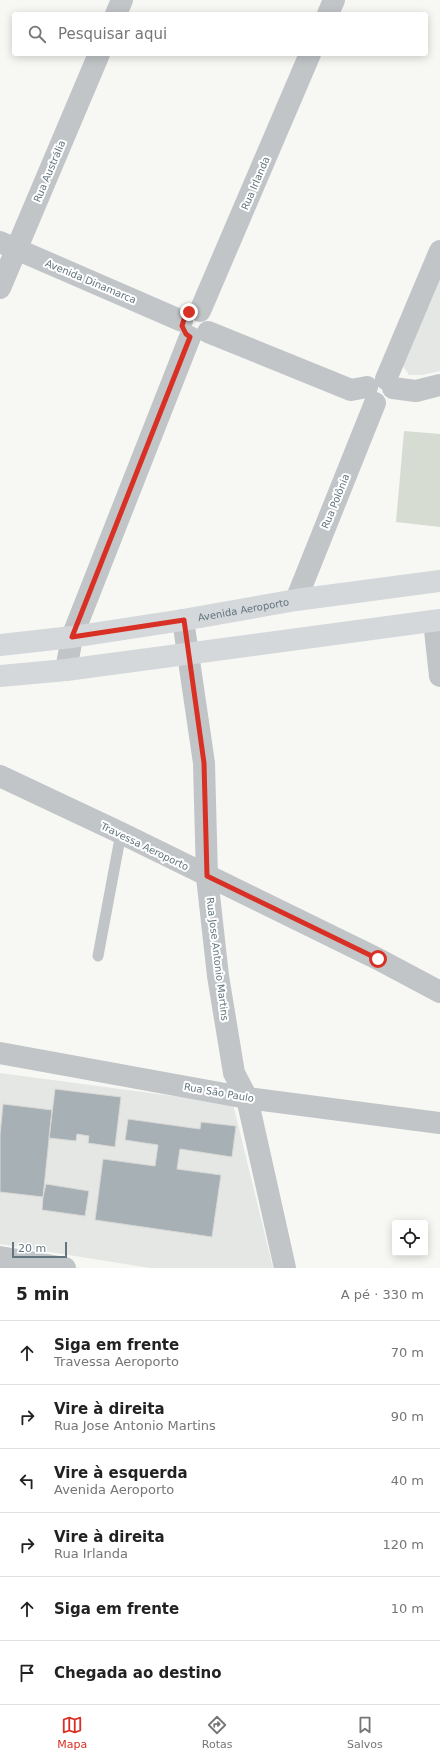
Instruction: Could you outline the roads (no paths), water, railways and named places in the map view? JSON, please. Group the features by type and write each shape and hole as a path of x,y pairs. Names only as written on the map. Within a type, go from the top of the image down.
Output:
{"street":[{"path":"117,12 122,0"},
{"path":"329,12 334,0"},
{"name":"Rua Austrália","path":"0,288 8,245 98,56"},
{"name":"Rua Irlanda","path":"66,670 72,637 195,325 309,56"},
{"name":"Avenida Dinamarca","path":"8,245 351,390 380,389 416,391 440,385"},
{"name":"Rua Polônia","path":"296,600 380,389 440,251"},
{"name":"Avenida Aeroporto","path":"0,645 72,637 184,620 296,600 440,581"},
{"name":"Rua Jose Antonio Martins","path":"184,620 204,763 207,876 218,976 234,1073 247,1098 285,1268"},
{"path":"0,676 66,670 188,652 437,620 440,676"},
{"name":"Travessa Aeroporto","path":"0,776 378,959 440,992"},
{"name":"Rua São Paulo","path":"0,1053 247,1098 440,1123"},
{"path":"0,1258 55,1267"}],"lane":[{"path":"98,956 120,833"}]}
